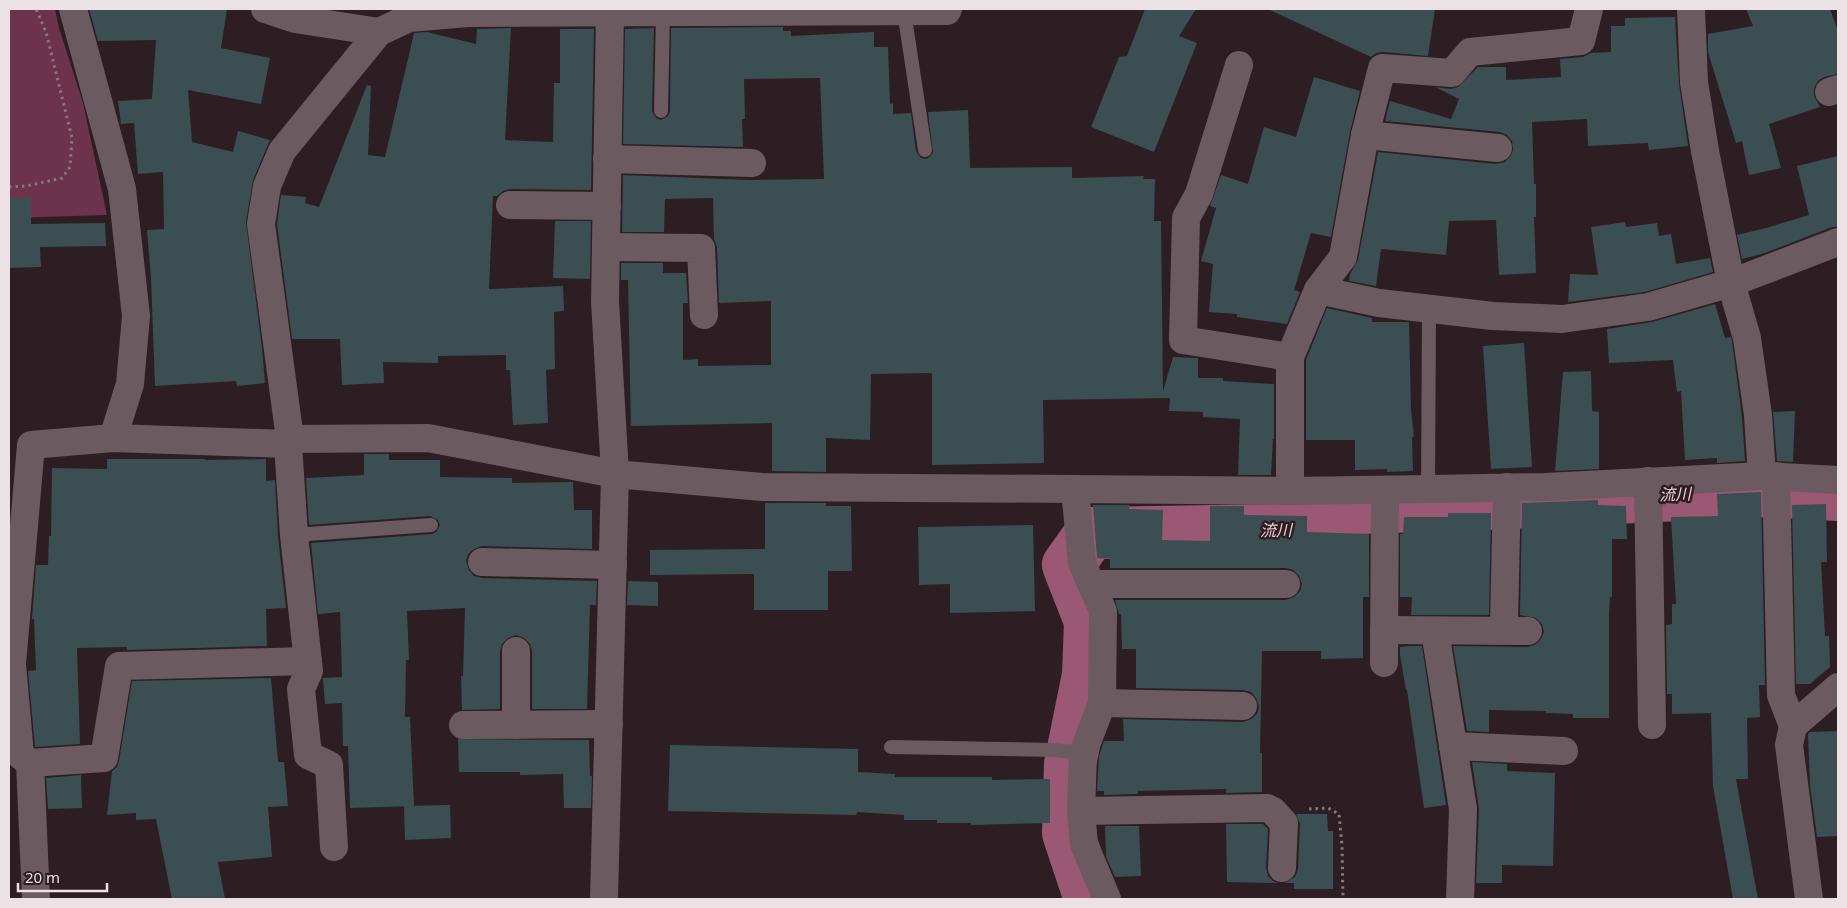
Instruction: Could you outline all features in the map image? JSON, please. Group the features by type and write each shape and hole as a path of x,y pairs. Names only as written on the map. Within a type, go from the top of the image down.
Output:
{"street":[{"path":"74,9 122,189 136,316 130,384 113,438"},
{"path":"265,9 295,19 379,32"},
{"path":"334,847 329,765 308,755 301,688 309,671 294,536 289,441 261,224 266,186 282,151 379,32 408,18 467,11 610,13 857,10 947,11 948,9"},
{"path":"1290,491 1290,357 1318,290 1343,256 1364,135 1382,68 1452,73 1470,52 1581,41 1589,9"},
{"path":"1691,9 1694,82 1705,151 1731,283 1747,338 1758,415 1777,515 1781,695 1793,726 1789,745 1810,899"},
{"path":"604,899 615,474 605,301 610,13"},
{"path":"1239,65 1199,194 1186,218 1183,340 1290,357"},
{"path":"1364,135 1498,148"},
{"path":"607,158 752,163"},
{"path":"510,205 607,206"},
{"path":"1318,290 1379,304 1493,316 1562,319 1648,307 1731,283 1838,242"},
{"path":"606,247 701,248 704,315"},
{"path":"36,899 19,757 12,664 20,445 113,438 289,441 428,438 615,474 762,487 1290,491 1428,489 1507,498 1648,484 1771,478 1838,480"},
{"path":"1648,484 1652,725"},
{"path":"1075,488 1086,574 1103,611 1102,703 1083,753 1081,811 1084,844 1107,899"},
{"path":"1384,663 1385,491"},
{"path":"1384,630 1435,631 1516,627 1507,498"},
{"path":"482,562 613,565"},
{"path":"1086,574 1286,584"},
{"path":"1435,631 1463,809 1460,899"},
{"path":"516,651 516,725"},
{"path":"19,757 104,758 119,666 308,661"},
{"path":"1793,726 1838,687"},
{"path":"1102,703 1243,706"},
{"path":"463,725 609,724"},
{"path":"1453,746 1564,751"},
{"path":"1081,811 1267,808 1273,811 1284,823 1282,868"}],"lane":[{"path":"904,11 925,150"},
{"path":"661,111 663,12"},
{"path":"1428,489 1429,309"},
{"path":"294,536 431,525"},
{"path":"891,747 1054,750 1083,753"}],"path":[{"path":"9,187 26,186 62,178 70,168 72,138 46,32 36,9"},
{"path":"1273,811 1328,808 1339,814 1343,899"}],"shaded area":[{"path":"9,9 55,9 59,28 83,103 107,215 9,218"}],"building":[{"path":"89,9 227,9 221,48 270,58 261,104 188,90 192,142 233,152 238,131 270,140 253,180 246,222 265,383 237,386 236,381 155,386 151,278 147,230 164,229 163,172 138,174 134,123 121,124 118,101 152,99 156,40 98,41"},
{"path":"1145,9 1196,9 1179,36 1197,43 1154,152 1091,127 1119,57 1127,56"},
{"path":"1268,9 1435,9 1428,56 1383,52 1376,53 1371,57"},
{"path":"1746,9 1830,9 1838,31 1838,74 1824,77 1818,81 1814,88 1814,96 1820,107 1769,124 1781,168 1749,175 1742,141 1736,143 1708,52 1708,34 1753,26"},
{"path":"1675,17 1679,84 1688,146 1649,150 1648,143 1588,146 1587,119 1532,122 1534,184 1536,184 1536,217 1534,217 1536,273 1499,275 1496,220 1449,221 1446,255 1381,249 1376,286 1349,281 1350,274 1358,260 1378,152 1496,164 1505,162 1513,150 1512,141 1507,135 1500,132 1385,121 1390,101 1451,119 1459,99 1435,87 1451,89 1458,87 1478,67 1506,67 1506,80 1561,77 1560,59 1583,57 1591,53 1611,52 1611,26 1625,26 1625,18"},
{"path":"783,27 783,31 791,31 791,36 874,32 874,47 888,47 890,104 893,103 893,114 911,113 916,151 921,158 927,159 933,153 928,112 968,110 970,168 1072,167 1072,178 1144,176 1143,179 1155,179 1154,221 1161,221 1163,391 1173,357 1198,358 1198,378 1223,378 1223,381 1274,384 1274,439 1271,475 1238,475 1240,419 1203,417 1203,412 1169,411 1170,398 1043,400 1044,463 932,465 932,373 871,374 870,440 826,438 826,472 772,471 772,423 631,426 628,280 621,280 621,263 663,263 663,273 686,273 688,303 683,303 683,360 698,359 698,366 771,365 771,301 719,303 713,198 665,199 664,232 622,232 623,175 750,180 824,179 820,78 744,79 745,119 742,119 743,147 623,144 625,29 654,28 652,111 656,118 661,120 668,116 670,111 671,28"},
{"path":"511,28 505,140 553,142 554,83 560,83 560,29 594,29 591,190 510,189 503,191 497,196 493,196 489,289 563,286 564,311 554,312 555,369 546,370 548,423 513,425 510,370 506,370 506,355 438,356 438,363 383,362 384,383 342,385 340,339 292,339 277,224 281,195 306,197 305,203 319,207 367,85 371,86 368,155 385,157 414,33 427,32 476,44 477,29"},
{"path":"1314,77 1360,91 1350,132 1331,237 1311,233 1294,290 1300,292 1287,324 1237,317 1237,314 1209,312 1213,264 1201,261 1216,208 1210,206 1221,175 1248,184 1264,127 1296,137"},
{"path":"1838,156 1838,227 1832,227 1765,253 1742,259 1737,235 1809,215 1797,166"},
{"path":"31,197 31,224 105,223 106,246 40,247 41,267 9,268 9,198"},
{"path":"555,221 591,221 590,279 553,278"},
{"path":"1625,222 1626,227 1657,223 1659,236 1671,234 1676,264 1710,258 1713,272 1645,292 1568,302 1570,274 1598,275 1591,227"},
{"path":"1715,304 1725,338 1731,337 1732,341 1742,417 1745,461 1717,463 1717,458 1685,460 1681,391 1677,392 1673,360 1609,363 1607,329 1652,322"},
{"path":"1327,308 1372,318 1372,322 1409,322 1411,410 1414,437 1412,437 1413,471 1387,472 1387,469 1355,470 1355,440 1306,440 1306,360"},
{"path":"1524,343 1532,467 1491,469 1483,346"},
{"path":"1591,371 1592,411 1599,412 1599,469 1555,471 1563,372"},
{"path":"1795,411 1793,462 1777,461 1773,412"},
{"path":"364,454 389,454 389,460 440,460 440,477 512,478 512,483 573,482 574,510 592,510 592,549 482,546 468,554 466,561 469,570 474,576 482,578 597,581 596,605 590,605 587,709 532,709 532,651 530,644 524,638 516,635 508,638 502,644 500,651 500,709 462,710 461,676 463,676 465,608 407,611 409,660 406,660 405,717 410,717 414,806 350,808 348,746 343,746 342,703 325,704 323,678 342,677 340,612 318,614 311,543 432,534 436,532 440,525 438,520 430,516 309,525 306,478 364,475"},
{"path":"107,459 266,459 266,481 275,480 278,537 286,608 266,609 267,646 127,650 127,647 77,648 80,744 35,747 28,671 36,670 34,619 32,619 36,565 48,565 49,536 51,536 52,468 107,469"},
{"path":"1761,492 1765,685 1759,685 1760,717 1747,718 1748,779 1736,779 1758,899 1733,899 1713,786 1711,713 1672,714 1672,694 1667,694 1666,625 1672,624 1672,604 1676,604 1671,517 1718,516 1717,494"},
{"path":"1598,500 1598,505 1626,506 1627,539 1612,539 1612,597 1610,597 1609,614 1609,718 1573,718 1573,714 1546,713 1546,711 1489,710 1489,732 1467,731 1453,646 1528,647 1536,644 1544,632 1542,624 1536,618 1520,615 1522,503"},
{"path":"765,503 826,503 826,506 851,506 852,571 828,571 828,610 754,610 754,574 650,575 650,550 765,549"},
{"path":"1826,504 1827,562 1821,562 1825,636 1829,636 1830,667 1810,684 1796,684 1792,505"},
{"path":"1093,505 1129,505 1129,509 1163,510 1162,540 1210,541 1210,506 1244,506 1244,515 1307,516 1307,532 1369,534 1369,597 1363,597 1363,658 1321,659 1321,651 1262,651 1260,753 1262,753 1262,792 1226,793 1226,789 1138,791 1138,794 1104,795 1104,791 1097,791 1099,756 1104,741 1124,741 1123,719 1243,722 1257,714 1259,707 1256,698 1251,692 1243,690 1136,688 1136,649 1122,649 1121,614 1119,614 1115,600 1286,600 1294,597 1300,591 1302,584 1299,576 1293,570 1286,568 1110,568 1110,558 1097,558"},
{"path":"1448,513 1491,513 1489,615 1411,615 1412,597 1400,597 1400,534 1403,534 1404,517 1448,517"},
{"path":"1033,525 1035,611 950,613 950,584 919,585 918,527"},
{"path":"628,581 658,582 658,606 627,605"},
{"path":"1422,646 1446,805 1424,808 1400,655 1400,647"},
{"path":"271,678 278,762 284,762 288,806 268,807 272,857 218,862 225,899 172,899 156,819 136,820 136,813 107,815 112,771 117,767 119,761 132,681"},
{"path":"1838,731 1838,836 1817,837 1810,785 1808,734 1810,732"},
{"path":"458,739 589,740 590,776 592,776 591,808 564,808 563,774 520,775 520,772 459,772"},
{"path":"670,745 858,749 858,772 895,774 895,777 992,777 992,780 1050,779 1050,823 971,825 971,823 937,823 937,820 904,820 904,815 857,812 856,815 668,811"},
{"path":"1472,762 1507,764 1507,771 1555,773 1553,866 1502,865 1502,883 1476,883 1479,809"},
{"path":"81,775 82,808 48,809 46,778"},
{"path":"450,805 451,838 405,840 404,806"},
{"path":"1296,814 1327,814 1328,831 1333,831 1333,889 1294,889 1294,883 1285,883 1295,877 1298,869 1300,824"},
{"path":"1226,824 1263,824 1268,829 1266,868 1268,876 1278,883 1227,882"},
{"path":"1105,826 1139,826 1141,876 1115,877 1106,857"}],"waterway":[{"name":"流川","path":"1090,899 1068,833 1070,764 1088,675 1090,621 1068,565 1091,533 1326,529 1361,508 1765,491 1838,495"}]}
